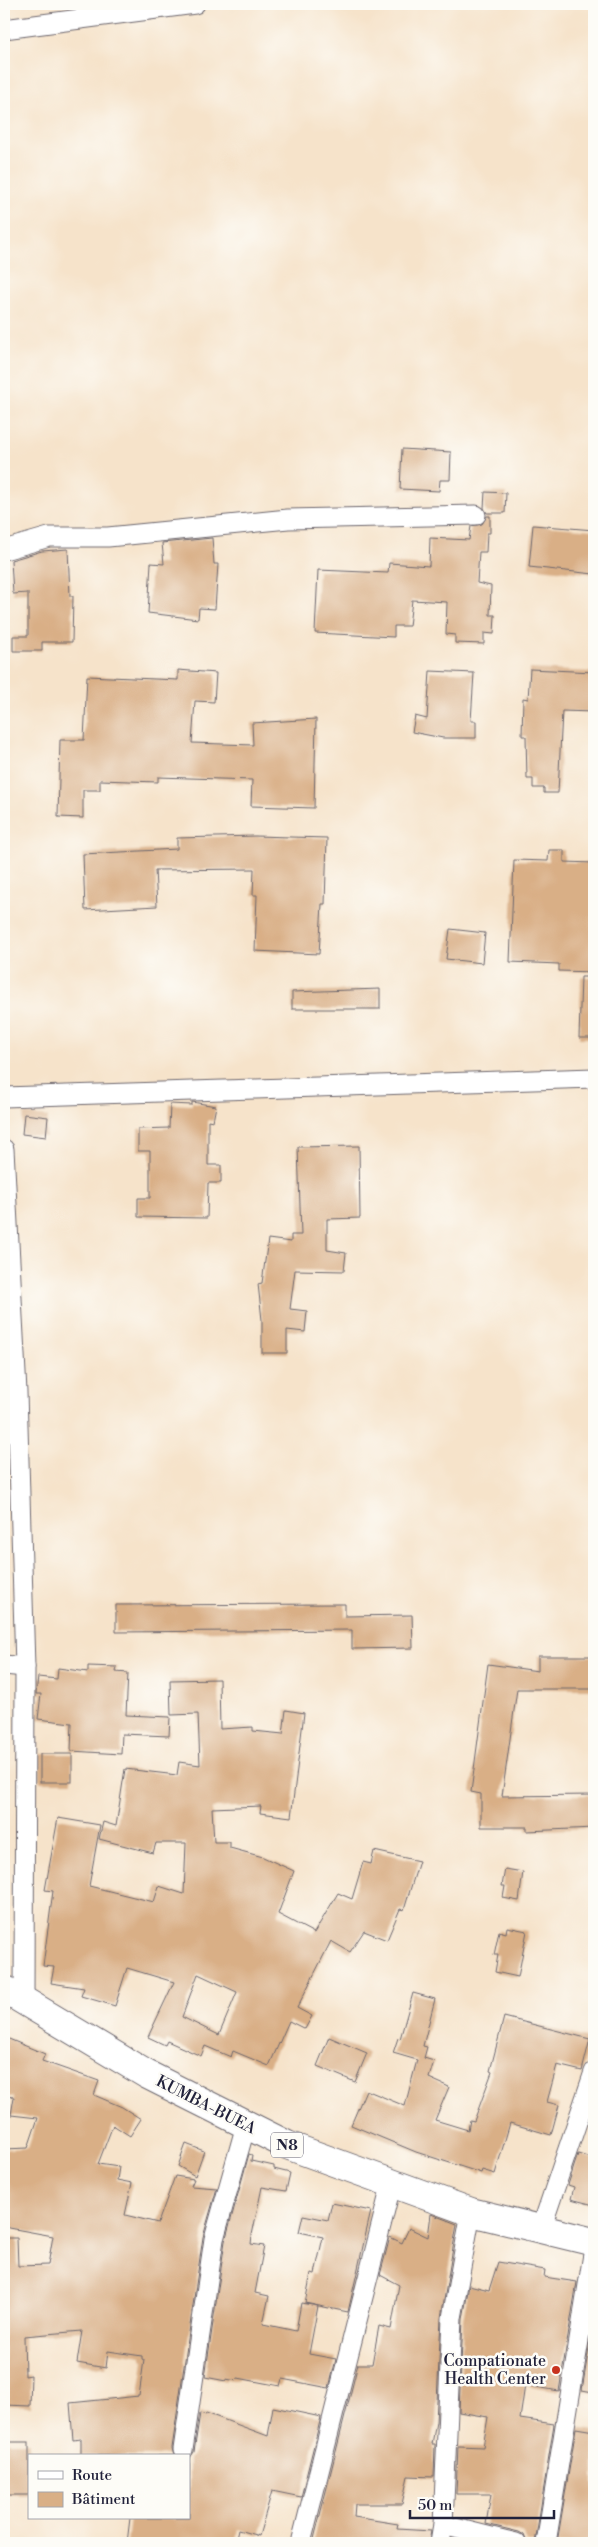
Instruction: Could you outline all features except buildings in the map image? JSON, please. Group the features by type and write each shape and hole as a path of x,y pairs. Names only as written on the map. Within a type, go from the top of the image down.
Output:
{"highway":[{"name":"KUMBA-BUEA","path":"14,1996 146,2074 287,2145 471,2212 594,2242"}],"street":[{"path":"4,29 195,4"},
{"path":"4,550 49,537 108,537 288,519 476,515"},
{"path":"4,1098 594,1078"},
{"path":"4,1149 10,1392 25,1667 14,1996"},
{"path":"4,1664 25,1667"},
{"path":"541,2229 594,2072"},
{"path":"183,2450 214,2239 246,2125"},
{"path":"301,2543 392,2182"},
{"path":"471,2212 452,2318 441,2534 512,2543"},
{"path":"546,2543 594,2248"}],"place":[{"name":"Compationate Health Center","path":"556,2370"}]}
